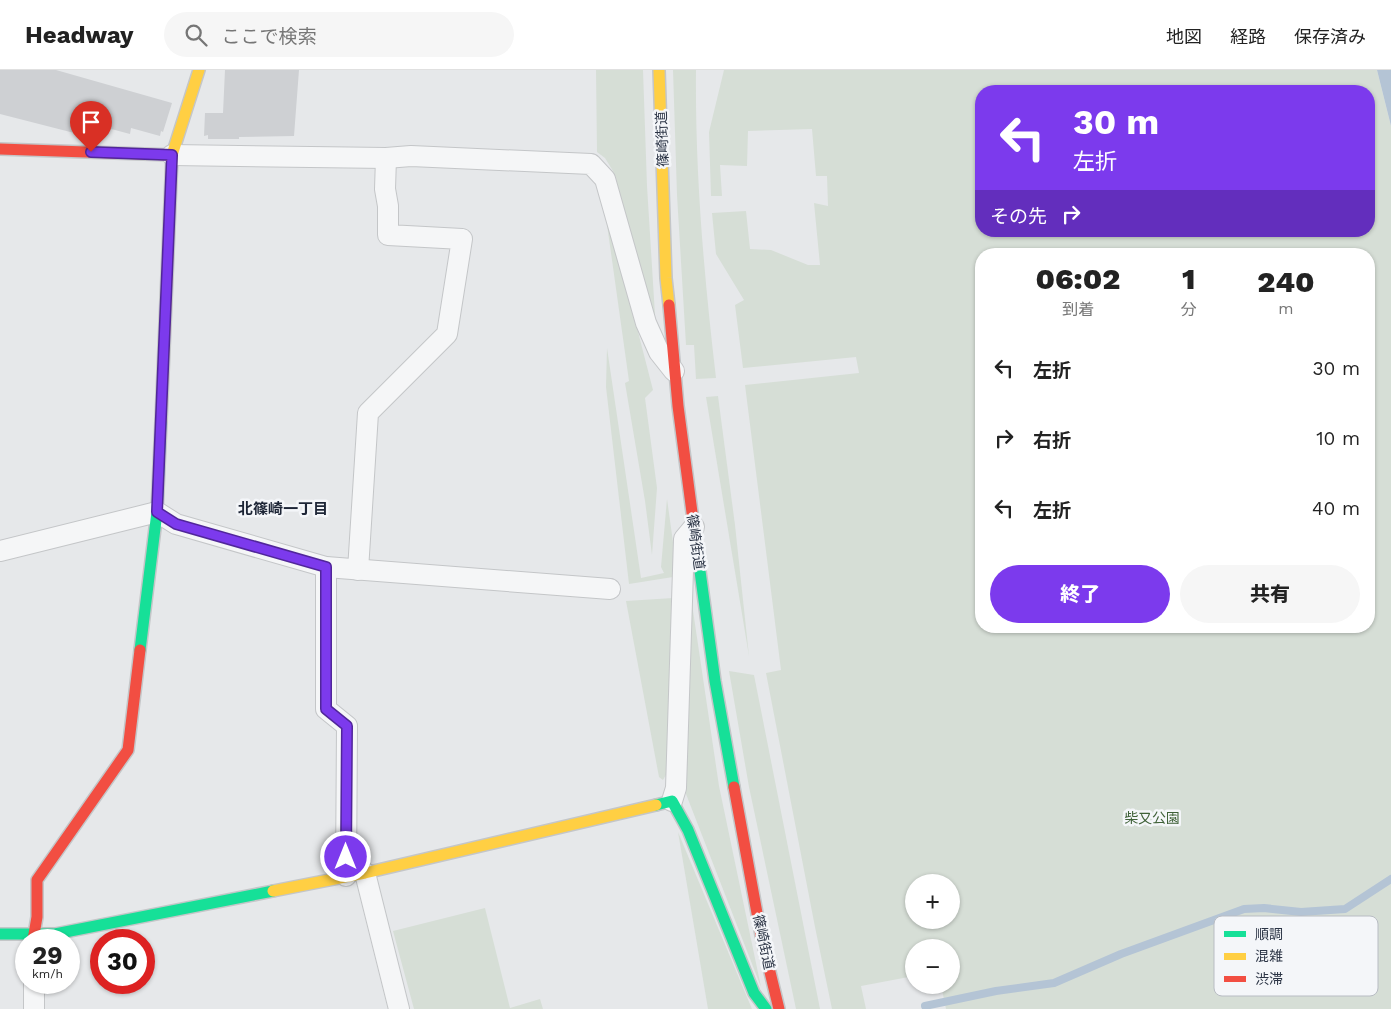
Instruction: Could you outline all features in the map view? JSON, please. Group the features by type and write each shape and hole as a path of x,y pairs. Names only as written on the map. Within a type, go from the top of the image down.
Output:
{"street":[{"path":"35,929 37,917 37,880 128,750 157,512 172,155 199,70"},
{"name":"篠崎街道","path":"659,70 666,278 674,371 715,681 761,935 779,1009"},
{"path":"0,149 172,155 386,158 411,156 591,164 605,180 646,324 659,352 674,371"},
{"path":"358,570 368,414 447,334 462,240 388,235 388,206 385,189 386,158"},
{"path":"0,551 157,512 176,524 326,567 610,589"},
{"path":"694,527 684,539 676,788 672,801 688,830 754,994 766,1009"},
{"path":"326,567 326,709 347,726 356,874 399,1009"},
{"path":"80,929 356,874 672,801"},
{"path":"0,934 15,935"},
{"path":"34,994 34,1009"}],"green space":[{"path":"596,70 643,70 647,186 656,331 613,171 605,158 597,152"},
{"path":"673,70 696,70 701,224 716,378 696,379 694,345 686,345 677,195"},
{"name":"柴又公園","path":"724,70 1377,70 1391,126 1391,1009 946,1009 943,994 960,994 960,939 905,939 905,978 861,986 866,1009 832,1009 766,673 781,670 745,385 859,373 856,357 743,368 735,305 744,300 716,254 712,213 746,211 750,249 771,250 808,265 820,265 814,203 828,206 827,176 816,176 812,129 748,131 747,166 720,165 722,196 711,196 709,132"},
{"path":"603,196 653,390 645,398 657,488 652,555 625,383 629,381"},
{"path":"607,348 641,578 664,573 661,567 667,499 673,542 673,577 629,584 606,387"},
{"path":"718,396 735,525 749,656 706,397"},
{"path":"673,598 667,773 663,780 659,777 626,601"},
{"path":"692,604 719,786 761,987 686,794"},
{"path":"729,671 754,675 820,1009 796,1009 749,787"},
{"path":"678,832 752,1009 708,1009"},
{"path":"485,908 510,1008 540,999 543,1009 414,1009 393,931"}],"water":[{"path":"1377,70 1391,70 1391,126"}],"building":[{"path":"0,70 56,70 172,103 160,136 131,128 130,134 85,122 82,135 0,114"},
{"path":"225,70 299,70 294,136 208,139 208,135 204,136 205,113 223,113"}],"waterway":[{"path":"1225,916 1244,909 1264,908 1301,912 1345,909 1391,879"},
{"path":"925,1006 996,991 1054,983 1121,954 1214,920"}],"traffic: fast":[{"path":"140,650 157,512 161,421"},
{"path":"693,520 715,681 734,787"},
{"path":"656,805 672,801 688,830 754,993 766,1009"},
{"path":"0,934 55,934 273,891"}],"traffic: slow":[{"path":"161,421 172,155 199,70"},
{"path":"659,70 666,278 669,305"},
{"path":"273,891 365,873 656,805"}],"traffic: jam":[{"path":"0,149 172,155"},
{"path":"669,305 678,406 693,520"},
{"path":"35,929 37,917 37,880 128,750 140,650"},
{"path":"734,787 761,935 779,1009"}],"district":[{"name":"北篠崎一丁目","path":"283,509"}],"route":[{"path":"91,152 172,155 157,512 176,524 326,567 326,709 347,726 346,857"}]}
